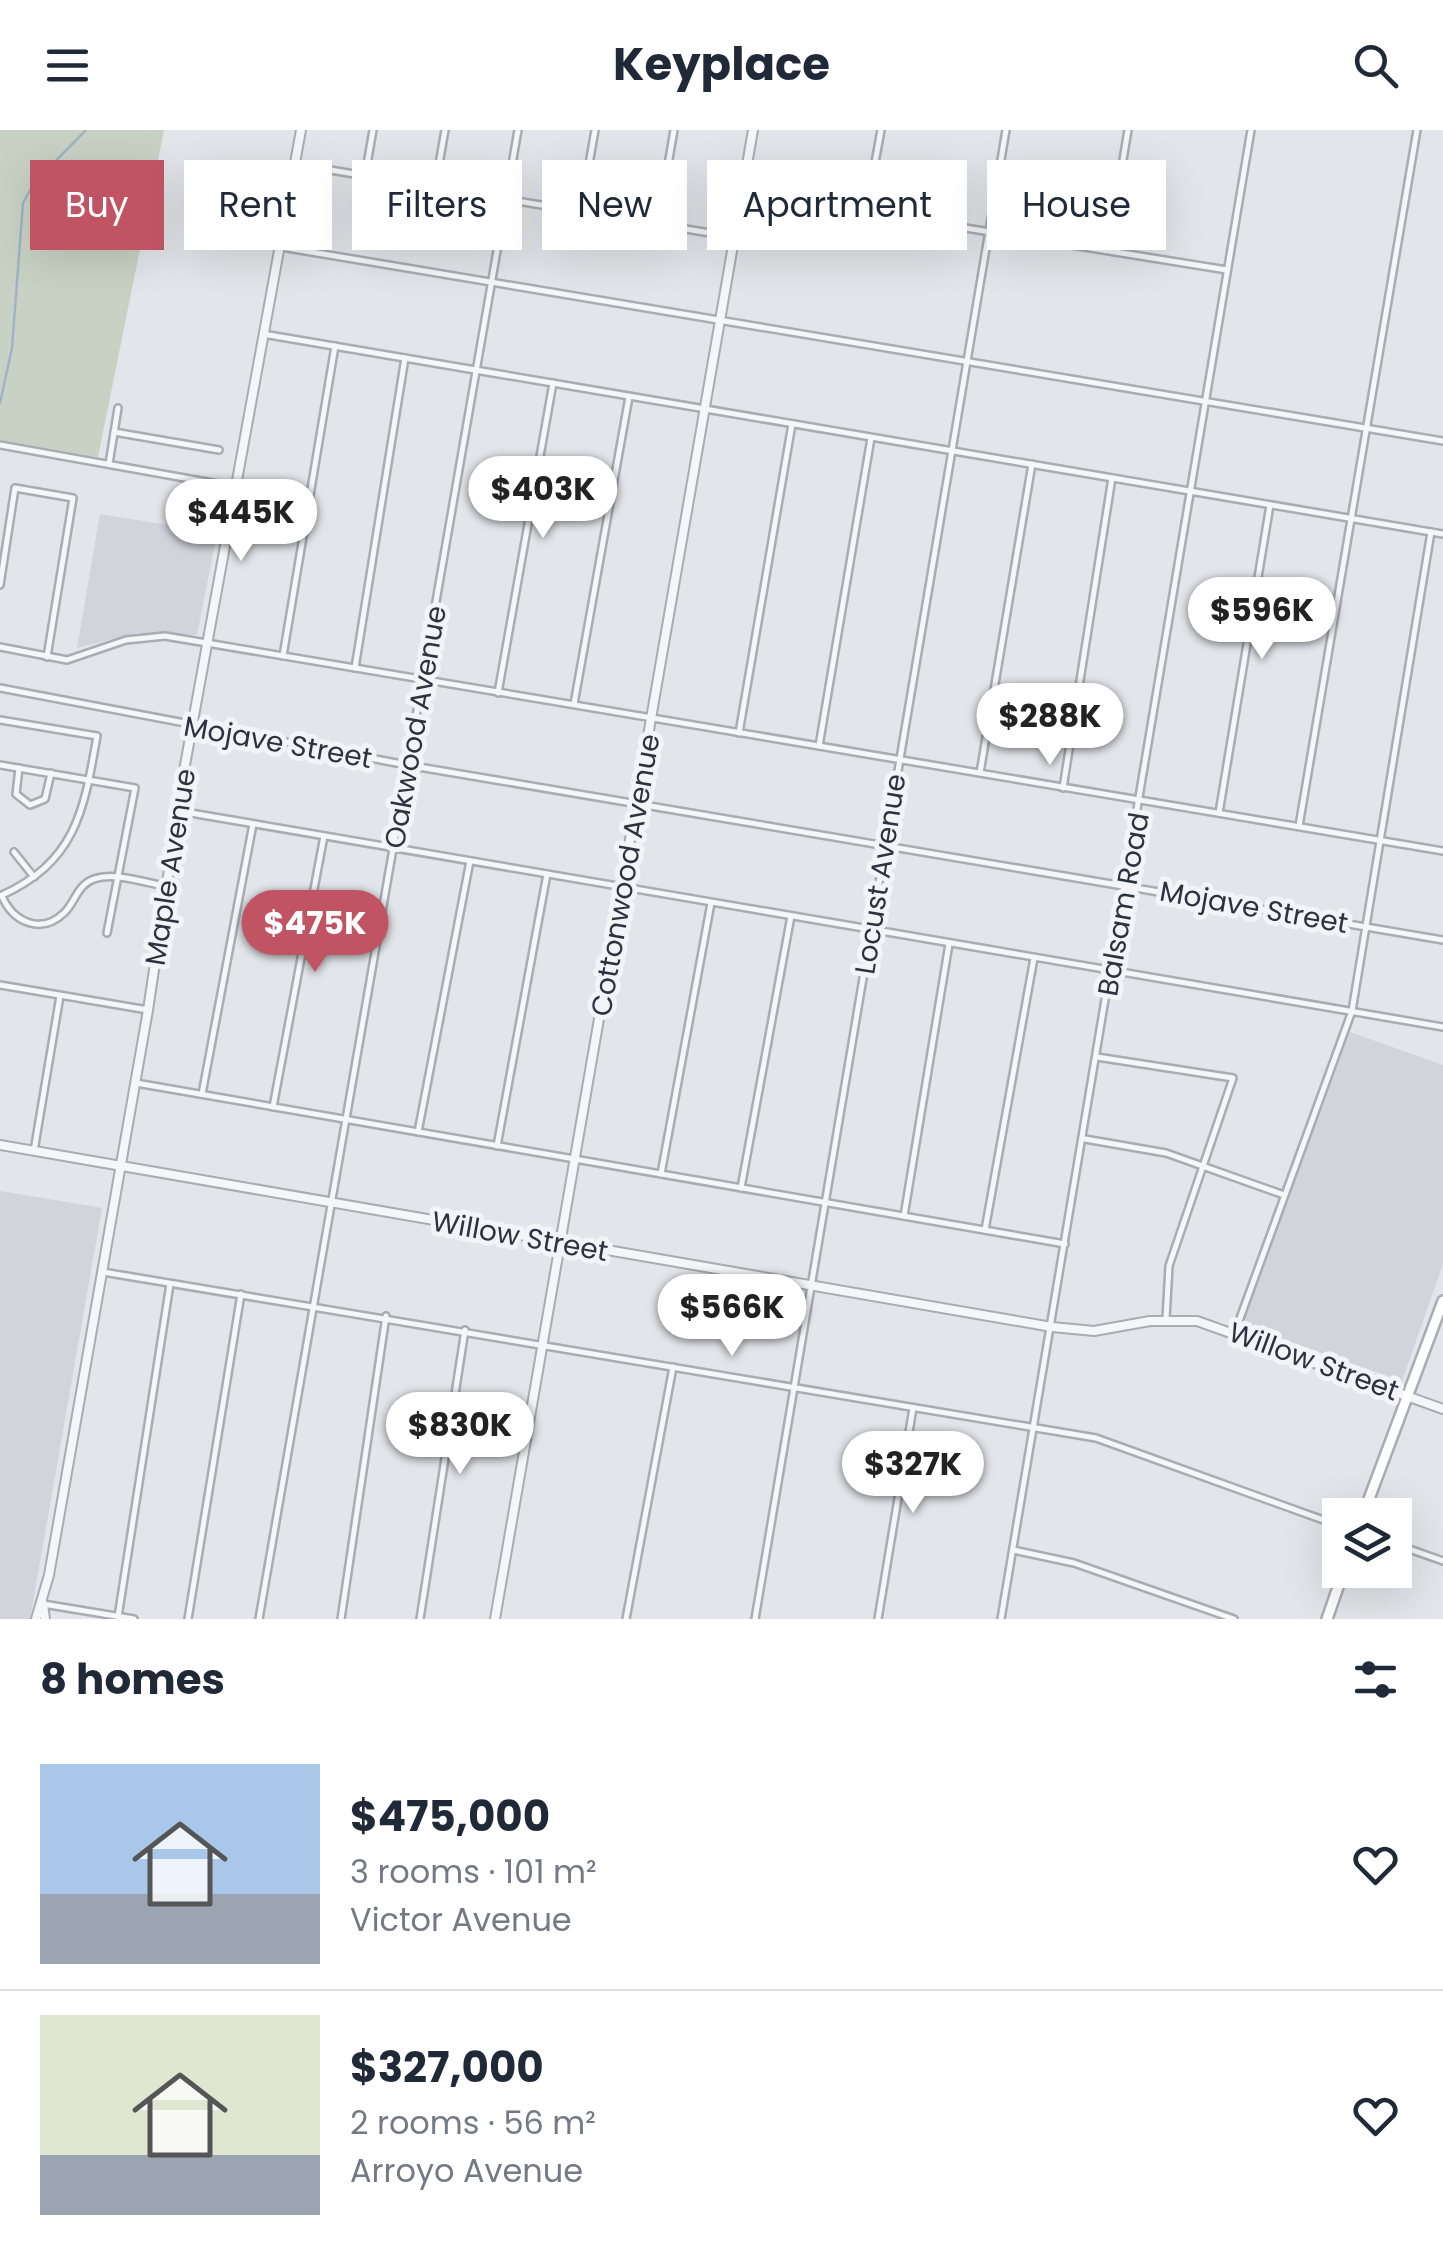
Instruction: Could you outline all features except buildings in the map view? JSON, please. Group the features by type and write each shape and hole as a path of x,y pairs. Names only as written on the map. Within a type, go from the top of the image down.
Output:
{"main road":[{"path":"1369,1498 1439,1325 1443,1301"},
{"path":"1327,1619 1338,1588"}],"street":[{"name":"Maple Avenue","path":"295,160 301,130"},
{"path":"367,160 372,130"},
{"path":"439,160 444,130"},
{"name":"Oakwood Avenue","path":"513,160 518,130"},
{"path":"590,160 595,130"},
{"path":"669,160 674,130"},
{"name":"Cottonwood Avenue","path":"748,160 753,130"},
{"path":"881,130 866,212 987,231"},
{"name":"Locust Avenue","path":"1001,160 1006,130"},
{"path":"1123,160 1128,130"},
{"name":"Balsam Road","path":"1001,1619 1252,130"},
{"path":"1300,826 1417,130"},
{"name":"Locust Avenue","path":"754,1619 987,247"},
{"name":"Maple Avenue","path":"36,1619 43,1604 103,1272 148,1010 164,886 280,250"},
{"path":"299,250 1443,441"},
{"name":"Oakwood Avenue","path":"259,1619 497,250"},
{"name":"Cottonwood Avenue","path":"495,1619 732,250"},
{"path":"1108,250 1227,270"},
{"path":"262,334 1443,534"},
{"path":"284,656 335,346"},
{"path":"355,668 405,358"},
{"path":"498,693 554,383"},
{"path":"574,704 629,396"},
{"path":"109,464 118,408"},
{"path":"738,733 792,424"},
{"path":"114,432 219,450"},
{"path":"819,746 871,437"},
{"path":"0,445 235,487"},
{"path":"980,774 1032,464"},
{"path":"1062,788 1112,478"},
{"path":"0,586 15,488 74,498 47,657"},
{"path":"1219,813 1270,504"},
{"path":"1235,1332 1352,1011 1431,532"},
{"path":"0,648 67,660 92,648 149,636 208,643 1443,851"},
{"name":"Mojave Street","path":"0,688 408,765 1443,940"},
{"path":"0,720 97,736 83,814 60,851 34,877 1,896 14,916 31,924 47,923 67,910 85,882 120,878 164,886"},
{"path":"0,765 135,788 107,933"},
{"path":"19,768 16,794 30,805 46,799 51,774"},
{"path":"178,811 1443,1027"},
{"path":"202,1094 253,824"},
{"path":"273,1106 324,836"},
{"path":"14,852 34,877"},
{"path":"418,1132 470,861"},
{"path":"497,1146 546,874"},
{"path":"661,1174 712,903"},
{"path":"742,1188 791,916"},
{"path":"904,1216 949,944"},
{"path":"984,1230 1034,958"},
{"path":"0,985 148,1010"},
{"path":"34,1151 60,996"},
{"path":"1097,1057 1232,1078 1170,1266 1166,1320"},
{"path":"136,1083 1064,1244"},
{"path":"1084,1139 1166,1153 1284,1195"},
{"name":"Willow Street","path":"0,1145 1052,1327 1094,1330 1166,1320 1196,1321 1443,1409"},
{"path":"103,1272 386,1316 1096,1438 1322,1520"},
{"path":"118,1617 170,1283"},
{"path":"188,1619 242,1294"},
{"path":"340,1619 386,1316"},
{"path":"420,1619 465,1330"},
{"path":"626,1619 673,1367"},
{"path":"878,1619 913,1408"},
{"path":"1012,1549 1074,1562 1234,1619"},
{"path":"1412,1550 1443,1561"},
{"name":"Maple Avenue","path":"43,1604 45,1619"},
{"path":"43,1604 134,1619"}],"shaded area":[{"path":"100,514 217,533 197,635 138,633 77,648"},
{"path":"1350,1032 1443,1065 1443,1264 1402,1381 1264,1333 1244,1320"},
{"path":"0,1191 102,1208 30,1619 0,1619"}],"green space":[{"path":"0,130 164,130 158,160 30,160 30,250 140,250 98,457 0,440"}],"waterway":[{"path":"0,403 12,348 23,203 34,183 86,130"}]}
